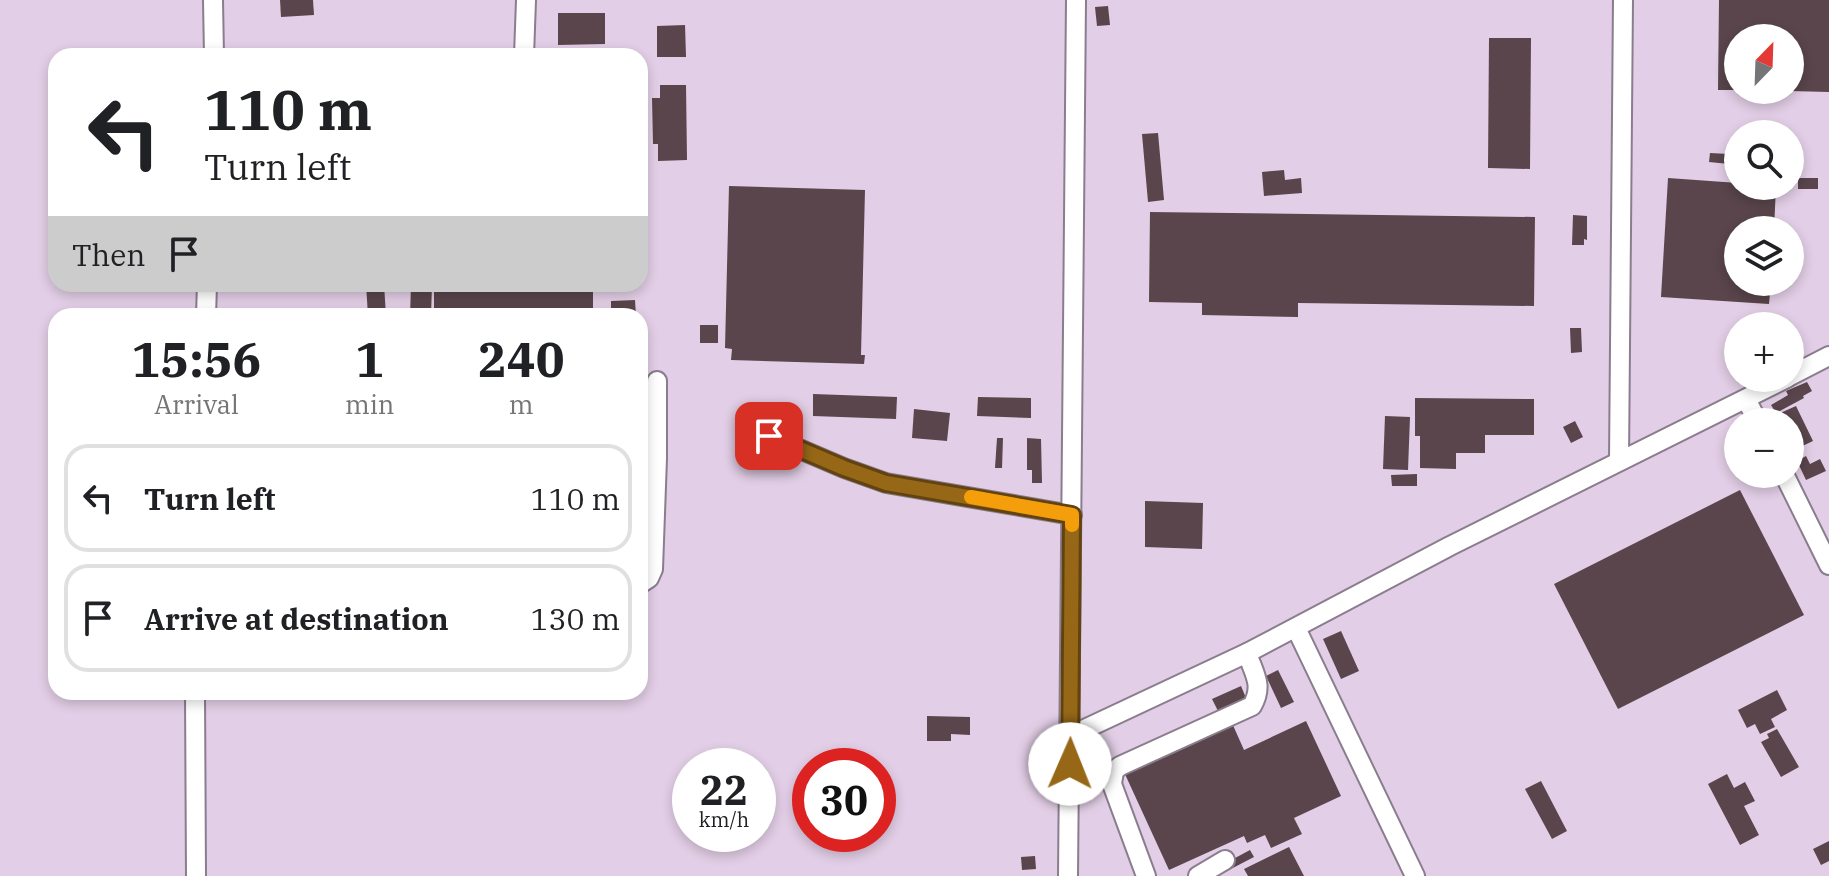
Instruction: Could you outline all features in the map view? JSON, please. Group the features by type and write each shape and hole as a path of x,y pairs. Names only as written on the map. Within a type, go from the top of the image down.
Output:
{"street":[{"path":"213,0 214,48"},
{"path":"524,48 526,0"},
{"path":"1068,876 1076,0"},
{"path":"1619,461 1623,0"},
{"path":"1804,369 1829,356"},
{"path":"648,579 653,569 648,458 657,381"},
{"path":"1070,736 1247,653 1450,546 1759,392"},
{"path":"1746,399 1751,408"},
{"path":"769,436 886,483 1072,515"},
{"path":"1791,488 1829,565"},
{"path":"1296,628 1415,876"},
{"path":"1146,876 1112,784 1114,771 1252,706 1259,687 1247,653"},
{"path":"195,700 196,876"},
{"path":"1198,876 1225,860"}],"shaded area":[{"path":"0,0 1829,0 1829,876 0,876"}],"building":[{"path":"280,0 313,0 314,15 281,17"},
{"path":"1719,0 1829,0 1829,92 1804,91 1804,24 1724,24 1724,90 1718,90"},
{"path":"1108,6 1110,25 1097,26 1095,7"},
{"path":"558,13 605,13 605,44 558,45"},
{"path":"685,25 686,57 657,57 657,26"},
{"path":"1489,38 1531,38 1530,169 1488,168"},
{"path":"660,85 686,85 687,160 658,161 658,144 653,144 652,98 660,98"},
{"path":"1158,133 1164,200 1148,202 1142,134"},
{"path":"1710,153 1724,154 1724,164 1709,162"},
{"path":"1284,170 1285,180 1301,178 1302,193 1264,196 1262,172"},
{"path":"1668,178 1724,182 1724,200 1775,200 1775,216 1724,216 1724,296 1770,296 1769,304 1661,297"},
{"path":"1804,178 1818,178 1818,189 1804,189"},
{"path":"729,186 865,190 861,355 865,355 864,364 731,360 732,349 725,348"},
{"path":"1150,212 1535,217 1534,306 1298,303 1298,317 1202,315 1202,303 1149,302"},
{"path":"1573,215 1587,216 1587,240 1584,239 1584,245 1572,245"},
{"path":"366,292 384,292 386,308 368,308"},
{"path":"411,292 432,292 431,308 410,308"},
{"path":"434,292 593,292 593,308 434,308"},
{"path":"635,300 636,308 611,308 611,301"},
{"path":"700,325 718,325 718,343 700,343"},
{"path":"1570,328 1581,328 1582,352 1571,353"},
{"path":"1807,382 1812,391 1804,398 1785,408 1773,408 1771,405 1788,395 1786,392 1804,392 1804,383"},
{"path":"813,394 897,397 896,419 813,416"},
{"path":"978,397 1031,398 1031,418 977,416"},
{"path":"1415,398 1534,399 1534,435 1485,435 1485,453 1456,453 1456,469 1420,468 1420,436 1415,436"},
{"path":"914,409 950,413 947,441 912,438"},
{"path":"1385,416 1410,417 1408,470 1383,469"},
{"path":"1575,421 1583,437 1571,443 1563,427"},
{"path":"1804,422 1813,441 1804,445"},
{"path":"997,438 1003,438 1002,468 995,468"},
{"path":"1027,438 1041,439 1042,483 1032,483 1032,470 1027,470"},
{"path":"1804,457 1810,464 1820,459 1826,471 1806,480"},
{"path":"1417,474 1417,486 1392,486 1391,475"},
{"path":"1740,490 1804,615 1618,709 1554,584"},
{"path":"1145,501 1203,503 1202,549 1145,547"},
{"path":"1341,631 1359,671 1341,679 1323,639"},
{"path":"1278,670 1294,702 1281,708 1266,676"},
{"path":"1241,686 1246,698 1218,711 1212,699"},
{"path":"1777,690 1787,710 1771,719 1775,727 1760,734 1755,724 1747,728 1738,710"},
{"path":"927,716 970,717 970,735 951,734 951,741 927,741"},
{"path":"1306,721 1341,796 1294,818 1302,834 1271,848 1265,835 1247,843 1244,836 1169,870 1124,772 1232,723 1244,750"},
{"path":"1777,729 1799,767 1781,777 1761,742 1769,738 1767,734"},
{"path":"1727,774 1734,788 1745,782 1755,801 1744,806 1759,835 1740,845 1708,784"},
{"path":"1541,781 1567,831 1552,839 1525,789"},
{"path":"1829,841 1829,861 1821,865 1813,849"},
{"path":"1289,847 1304,876 1248,876 1244,869"},
{"path":"1250,850 1254,857 1225,872 1222,865"},
{"path":"1035,856 1036,869 1022,870 1021,857"}],"slow traffic":[{"path":"971,497 1072,515 1072,525"}],"route":[{"path":"769,436 886,483 1072,515 1070,764"}]}
